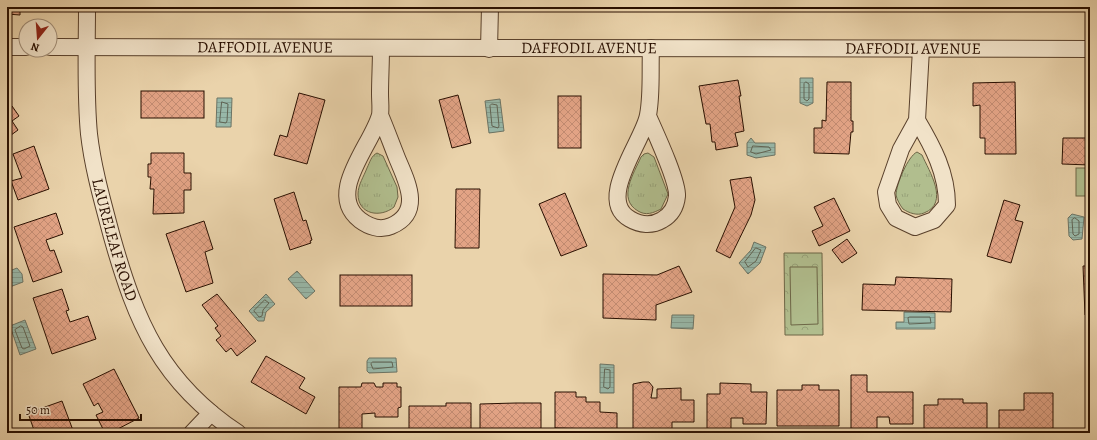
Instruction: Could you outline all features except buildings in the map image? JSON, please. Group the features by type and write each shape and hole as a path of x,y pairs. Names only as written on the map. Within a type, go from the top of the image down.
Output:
{"street":[{"name":"LAURELEAF ROAD","path":"87,7 87,98 92,152 105,213 126,284 136,311 155,349 175,376 211,413 238,433"},
{"path":"489,49 490,7"},
{"path":"7,47 18,47"},
{"name":"DAFFODIL AVENUE","path":"58,47 1090,49"},
{"path":"380,115 354,170 348,188 348,206 354,216 367,225 378,228 390,227 399,221 407,212 410,202 409,186 380,115 381,48"},
{"path":"648,116 677,194 675,206 669,215 656,222 642,224 628,218 620,210 618,198 620,181 648,116 651,48"},
{"path":"917,120 933,147 947,186 947,205 934,220 916,227 896,218 888,205 886,192 901,149 917,120 921,49"},
{"path":"192,433 211,413"}],"green space":[{"path":"917,152 922,155 929,169 937,194 936,202 932,208 919,214 910,213 903,209 896,195 903,171 910,159"},
{"path":"377,153 383,156 397,187 398,197 394,207 383,213 366,210 359,201 358,194 360,184 370,161"},
{"path":"648,153 654,157 668,194 661,209 647,214 641,213 632,206 628,193 631,178 641,157"},
{"path":"1076,168 1090,168 1090,196 1076,196"},
{"path":"784,253 822,253 823,335 785,335"},
{"path":"790,267 817,267 818,324 791,325"}],"water":[{"path":"800,78 813,78 813,103 807,106 800,103"},
{"path":"217,98 232,98 231,127 216,127"},
{"path":"500,99 504,131 489,133 485,101"},
{"path":"751,138 755,143 775,143 775,155 756,158 747,155 747,143"},
{"path":"1072,214 1084,217 1082,239 1073,240 1069,236 1068,218"},
{"path":"754,242 766,247 760,263 748,274 739,263 751,250"},
{"path":"17,268 22,274 23,282 7,288 7,272"},
{"path":"297,271 315,291 306,299 288,279"},
{"path":"266,294 275,304 266,312 264,321 258,321 249,311"},
{"path":"904,312 935,313 935,329 896,329 896,322 904,322"},
{"path":"672,315 694,315 693,329 671,328"},
{"path":"25,320 36,349 20,355 10,326"},
{"path":"369,358 396,358 397,372 369,373 367,371 367,361"},
{"path":"600,364 614,365 614,393 600,393"}]}
